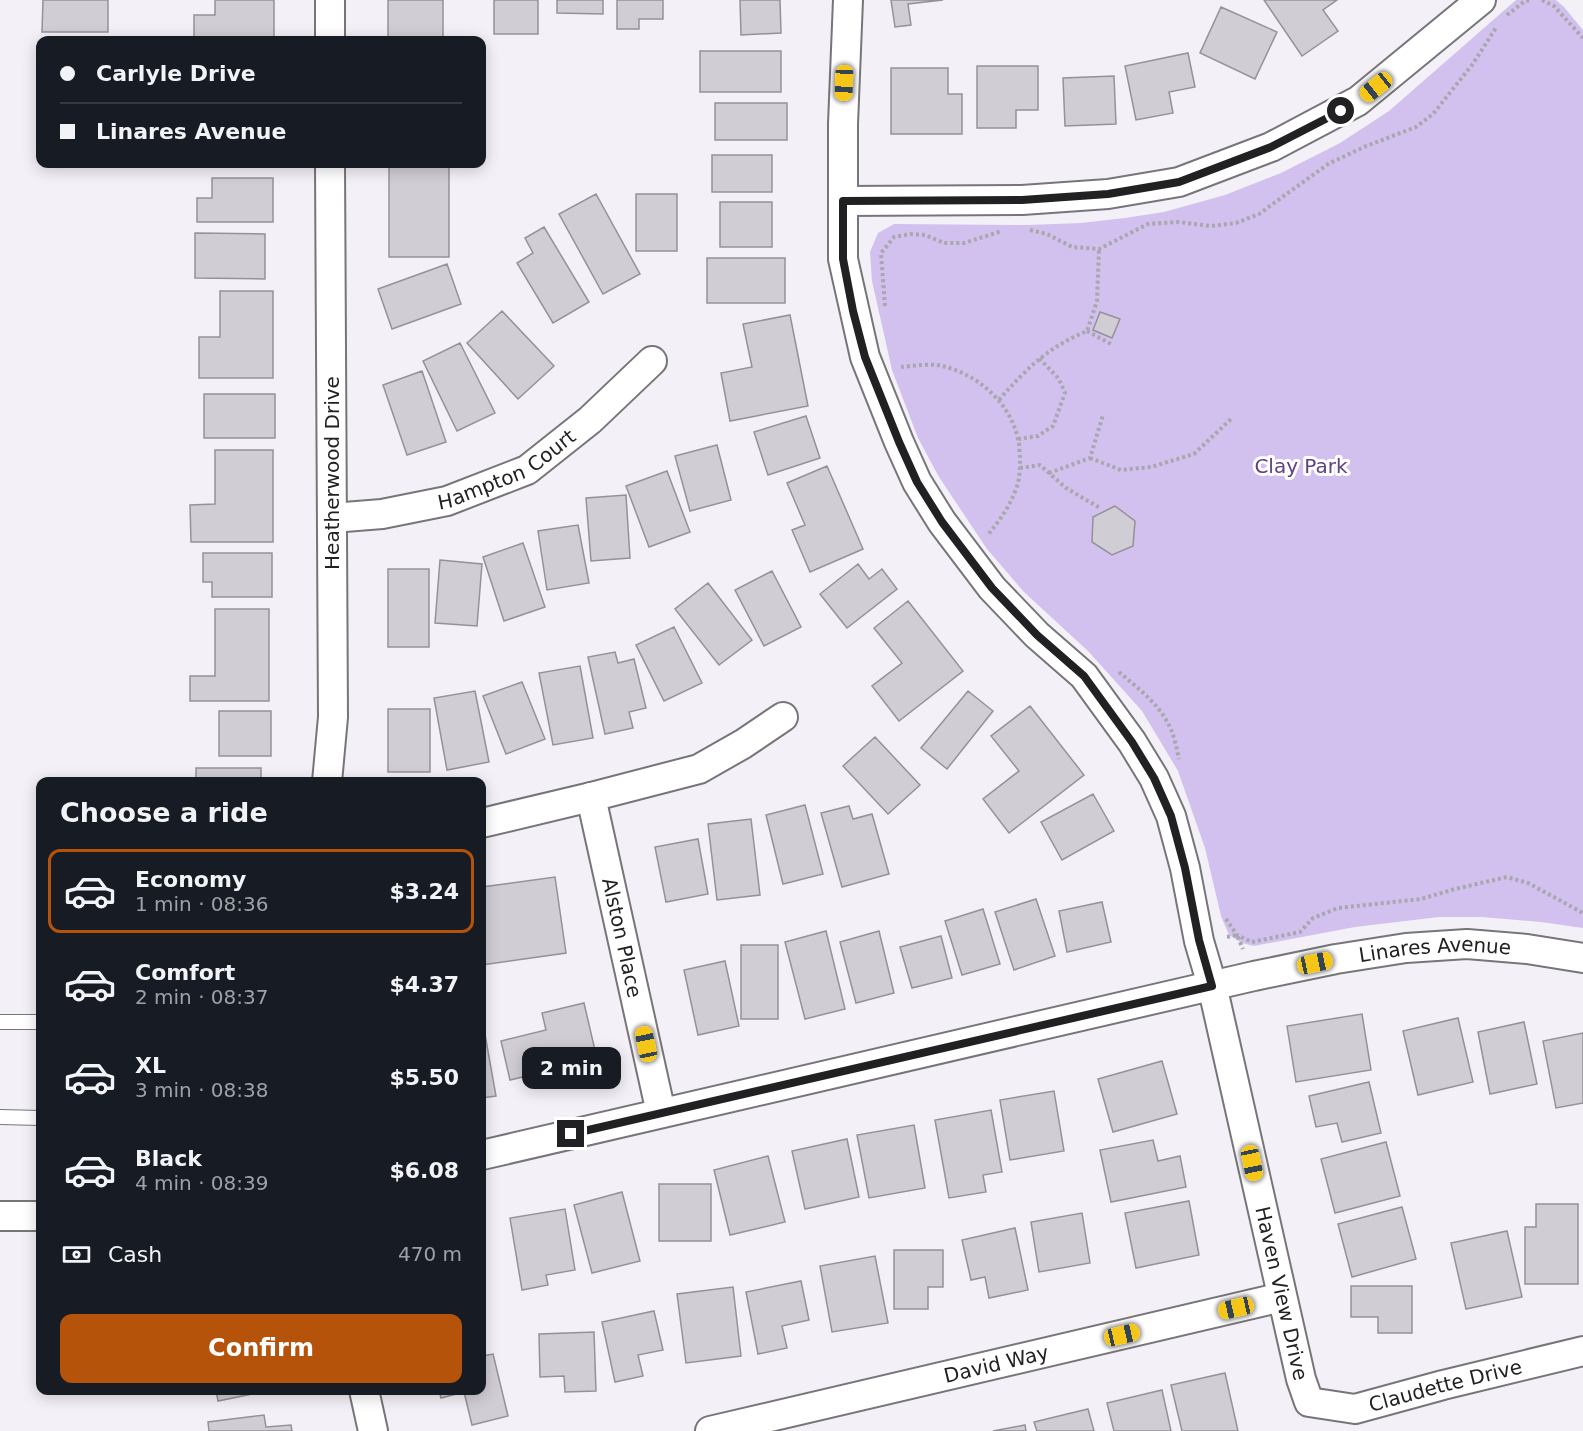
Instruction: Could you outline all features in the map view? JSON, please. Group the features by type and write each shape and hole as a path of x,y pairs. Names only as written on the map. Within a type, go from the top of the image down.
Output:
{"street":[{"path":"330,0 330,36"},
{"name":"Haven View Drive","path":"848,0 843,124 843,259 865,357 917,482 942,522 992,588 1037,635 1084,676 1132,742 1154,778 1171,816 1185,868 1199,940 1212,986 1301,1379 1309,1402"},
{"path":"843,201 1033,199 1108,194 1179,182 1271,147 1358,101 1481,0"},
{"name":"Heatherwood Drive","path":"327,777 333,717 330,168"},
{"name":"Hampton Court","path":"332,518 382,514 447,501 527,470 590,420 652,361"},
{"path":"486,822 699,769 743,744 783,717"},
{"name":"Alston Place","path":"591,797 661,1113"},
{"name":"Linares Avenue","path":"486,1154 1335,959 1406,948 1467,944 1527,949 1583,958"},
{"path":"0,1216 36,1216"},
{"name":"David Way","path":"710,1431 1282,1297"},
{"name":"Claudette Drive","path":"1309,1402 1355,1409 1583,1351"},
{"path":"365,1395 373,1431"}],"lane":[{"path":"0,1022 36,1022"},
{"path":"0,1117 36,1118"}],"path":[{"path":"1026,228 1047,234 1072,247 1099,249 1148,224 1178,222 1211,226 1236,223 1259,214 1328,164 1416,127 1433,114 1472,65 1501,19 1525,0 1530,0"},
{"path":"1542,0 1554,6 1583,38"},
{"path":"887,314 881,253 894,237 910,234 925,235 944,243 964,243 1007,231"},
{"path":"999,400 1019,376 1039,358 1067,339 1087,331 1097,302 1099,249"},
{"path":"1087,331 1111,344"},
{"path":"1018,439 1038,436 1053,426 1065,393 1059,379 1039,358"},
{"path":"900,377 897,367 939,365 960,372 978,381 999,400 1011,419 1018,439 1020,468 1017,488 1004,515 986,537 992,544"},
{"path":"1090,458 1103,415"},
{"path":"1049,473 1090,458 1121,470 1151,467 1194,454 1231,419"},
{"path":"1020,468 1040,465 1066,488 1100,508"},
{"path":"1117,670 1152,701 1164,716 1172,732 1180,766"},
{"path":"1226,919 1237,935 1252,942 1300,932 1313,918 1338,908 1421,900 1455,889 1507,877 1528,883 1583,913"}],"green space":[{"name":"Clay Park","path":"1516,0 1556,0 1583,30 1583,928 1481,917 1439,917 1355,927 1254,946 1242,943 1229,935 1221,916 1205,848 1178,771 1142,711 1088,651 1024,592 987,549 939,477 918,438 892,370 872,281 870,252 878,233 894,224 1081,223 1164,212 1225,195 1281,173 1340,143 1389,111"}],"building":[{"path":"43,0 108,0 108,32 42,32"},
{"path":"215,0 274,0 274,36 194,36 194,15 215,15"},
{"path":"388,0 443,0 443,36 388,36"},
{"path":"494,0 538,0 538,34 494,34"},
{"path":"557,0 603,0 603,14 557,13"},
{"path":"617,0 663,0 663,19 639,19 639,29 617,29"},
{"path":"740,0 780,0 781,33 741,35"},
{"path":"891,0 943,0 908,4 911,25 895,27"},
{"path":"1264,0 1337,0 1323,10 1338,31 1302,56"},
{"path":"1221,7 1277,32 1255,79 1200,53"},
{"path":"700,51 781,51 781,92 700,92"},
{"path":"1188,53 1195,87 1169,92 1173,113 1136,120 1125,66"},
{"path":"977,66 1038,66 1038,110 1016,110 1016,128 977,128"},
{"path":"891,68 948,68 948,94 962,94 962,134 891,134"},
{"path":"1114,76 1116,124 1065,126 1063,78"},
{"path":"715,103 787,103 787,140 715,140"},
{"path":"712,155 772,155 772,192 712,192"},
{"path":"389,168 449,168 449,257 389,257"},
{"path":"212,178 273,178 273,222 197,222 197,198 212,198"},
{"path":"596,194 640,274 603,294 559,214"},
{"path":"636,194 677,194 677,251 636,251"},
{"path":"720,202 772,202 772,247 720,247"},
{"path":"544,227 589,302 553,323 517,263 533,253 525,238"},
{"path":"195,233 265,234 265,279 195,278"},
{"path":"707,258 785,258 785,303 707,303"},
{"path":"447,264 461,304 392,329 378,289"},
{"path":"220,291 273,291 273,378 199,378 199,337 220,337"},
{"path":"502,311 554,366 518,399 467,343"},
{"path":"1100,312 1120,319 1112,338 1093,330"},
{"path":"790,315 808,406 730,421 721,373 752,367 743,324"},
{"path":"460,343 495,413 457,431 423,361"},
{"path":"422,371 446,442 407,455 383,385"},
{"path":"204,394 275,394 275,438 204,438"},
{"path":"806,416 820,458 768,475 754,432"},
{"path":"717,445 731,500 690,511 675,456"},
{"path":"215,450 273,450 273,542 191,542 190,505 215,504"},
{"path":"827,466 863,549 810,572 792,530 805,525 787,483"},
{"path":"667,471 690,532 649,547 626,486"},
{"path":"626,495 630,558 591,561 586,498"},
{"path":"1115,506 1135,521 1133,546 1112,555 1092,542 1093,517"},
{"path":"578,525 589,583 547,590 538,531"},
{"path":"523,543 545,607 504,621 483,557"},
{"path":"203,553 272,553 272,597 212,597 212,582 203,582"},
{"path":"440,560 482,564 477,626 435,623"},
{"path":"858,564 869,579 882,569 897,589 847,628 820,594"},
{"path":"388,569 429,569 429,647 388,647"},
{"path":"772,571 801,627 764,646 735,590"},
{"path":"708,583 752,640 719,665 675,609"},
{"path":"908,601 963,671 899,721 872,686 902,663 874,628"},
{"path":"215,609 269,609 269,701 190,701 190,676 215,676"},
{"path":"674,627 702,683 664,701 636,645"},
{"path":"615,652 618,663 634,659 646,708 629,712 633,728 605,734 588,657"},
{"path":"580,666 593,738 553,745 539,673"},
{"path":"522,682 545,739 506,754 483,696"},
{"path":"475,691 489,762 447,770 434,698"},
{"path":"968,691 993,711 947,769 921,748"},
{"path":"1030,706 1084,775 1009,833 983,799 1019,771 991,736"},
{"path":"388,709 430,709 430,772 388,772"},
{"path":"219,711 271,711 271,756 219,756"},
{"path":"875,737 920,785 888,814 843,766"},
{"path":"196,768 261,768 261,777 196,777"},
{"path":"1093,794 1114,831 1062,860 1041,822"},
{"path":"805,805 823,874 783,884 766,815"},
{"path":"849,806 853,819 872,814 889,874 842,887 821,813"},
{"path":"751,819 760,895 717,900 708,824"},
{"path":"698,839 708,894 666,902 655,847"},
{"path":"555,877 566,953 486,964 486,886"},
{"path":"1036,899 1055,956 1014,970 995,912"},
{"path":"1102,902 1111,942 1067,952 1059,911"},
{"path":"983,909 1000,964 962,975 945,921"},
{"path":"826,931 845,1009 805,1019 785,942"},
{"path":"879,931 894,993 856,1003 840,942"},
{"path":"941,936 952,978 912,988 900,947"},
{"path":"741,945 778,945 778,1019 741,1019"},
{"path":"725,961 739,1026 698,1035 684,970"},
{"path":"584,1003 597,1059 510,1080 501,1041 546,1030 542,1013"},
{"path":"1362,1014 1371,1070 1296,1082 1287,1026"},
{"path":"1458,1018 1473,1082 1418,1095 1403,1031"},
{"path":"1524,1022 1537,1084 1490,1094 1478,1032"},
{"path":"1583,1033 1583,1103 1556,1108 1543,1041"},
{"path":"486,1040 496,1096 486,1097"},
{"path":"1162,1061 1177,1114 1113,1132 1098,1079"},
{"path":"1369,1082 1381,1133 1342,1142 1337,1123 1316,1127 1309,1096"},
{"path":"1054,1091 1064,1151 1010,1160 1000,1100"},
{"path":"991,1110 1002,1172 983,1175 986,1192 949,1198 935,1120"},
{"path":"914,1125 925,1188 869,1198 857,1135"},
{"path":"847,1139 859,1197 805,1209 792,1151"},
{"path":"1153,1140 1158,1161 1180,1156 1186,1187 1111,1202 1100,1150"},
{"path":"1386,1142 1400,1196 1335,1213 1321,1159"},
{"path":"768,1156 785,1222 730,1235 714,1170"},
{"path":"659,1184 711,1184 711,1241 659,1241"},
{"path":"622,1192 640,1261 592,1273 574,1205"},
{"path":"1189,1201 1199,1255 1136,1268 1125,1213"},
{"path":"1536,1204 1578,1204 1578,1284 1525,1284 1525,1227 1536,1227"},
{"path":"1402,1207 1416,1259 1352,1277 1338,1224"},
{"path":"565,1209 575,1270 546,1275 548,1285 522,1290 510,1218"},
{"path":"1082,1213 1090,1263 1039,1272 1031,1222"},
{"path":"1015,1228 1028,1290 989,1298 985,1277 971,1280 962,1240"},
{"path":"1507,1231 1522,1297 1466,1309 1451,1243"},
{"path":"894,1250 943,1250 943,1287 928,1287 928,1309 894,1309"},
{"path":"875,1256 888,1323 832,1332 820,1266"},
{"path":"801,1281 809,1320 782,1326 787,1348 758,1354 746,1292"},
{"path":"1351,1286 1412,1286 1412,1333 1378,1333 1378,1317 1351,1317"},
{"path":"733,1287 741,1356 686,1363 677,1294"},
{"path":"654,1311 663,1350 638,1355 643,1376 615,1382 602,1322"},
{"path":"594,1332 596,1391 565,1392 564,1376 540,1377 539,1334"},
{"path":"493,1354 508,1416 472,1425 465,1395 486,1395 486,1355"},
{"path":"1225,1373 1238,1431 1182,1431 1171,1385"},
{"path":"1162,1390 1171,1431 1114,1431 1107,1403"},
{"path":"217,1395 247,1395 218,1401"},
{"path":"1088,1409 1094,1431 1037,1431 1034,1422"},
{"path":"264,1415 266,1427 291,1425 292,1431 209,1431 208,1422"},
{"path":"1025,1425 1026,1431 993,1431"}],"route":[{"path":"571,1134 1212,986 1199,940 1185,868 1171,816 1154,778 1132,742 1084,676 1037,635 992,588 942,522 917,482 865,357 843,259 843,201 1022,200 1108,194 1179,182 1271,147 1341,111"}]}
